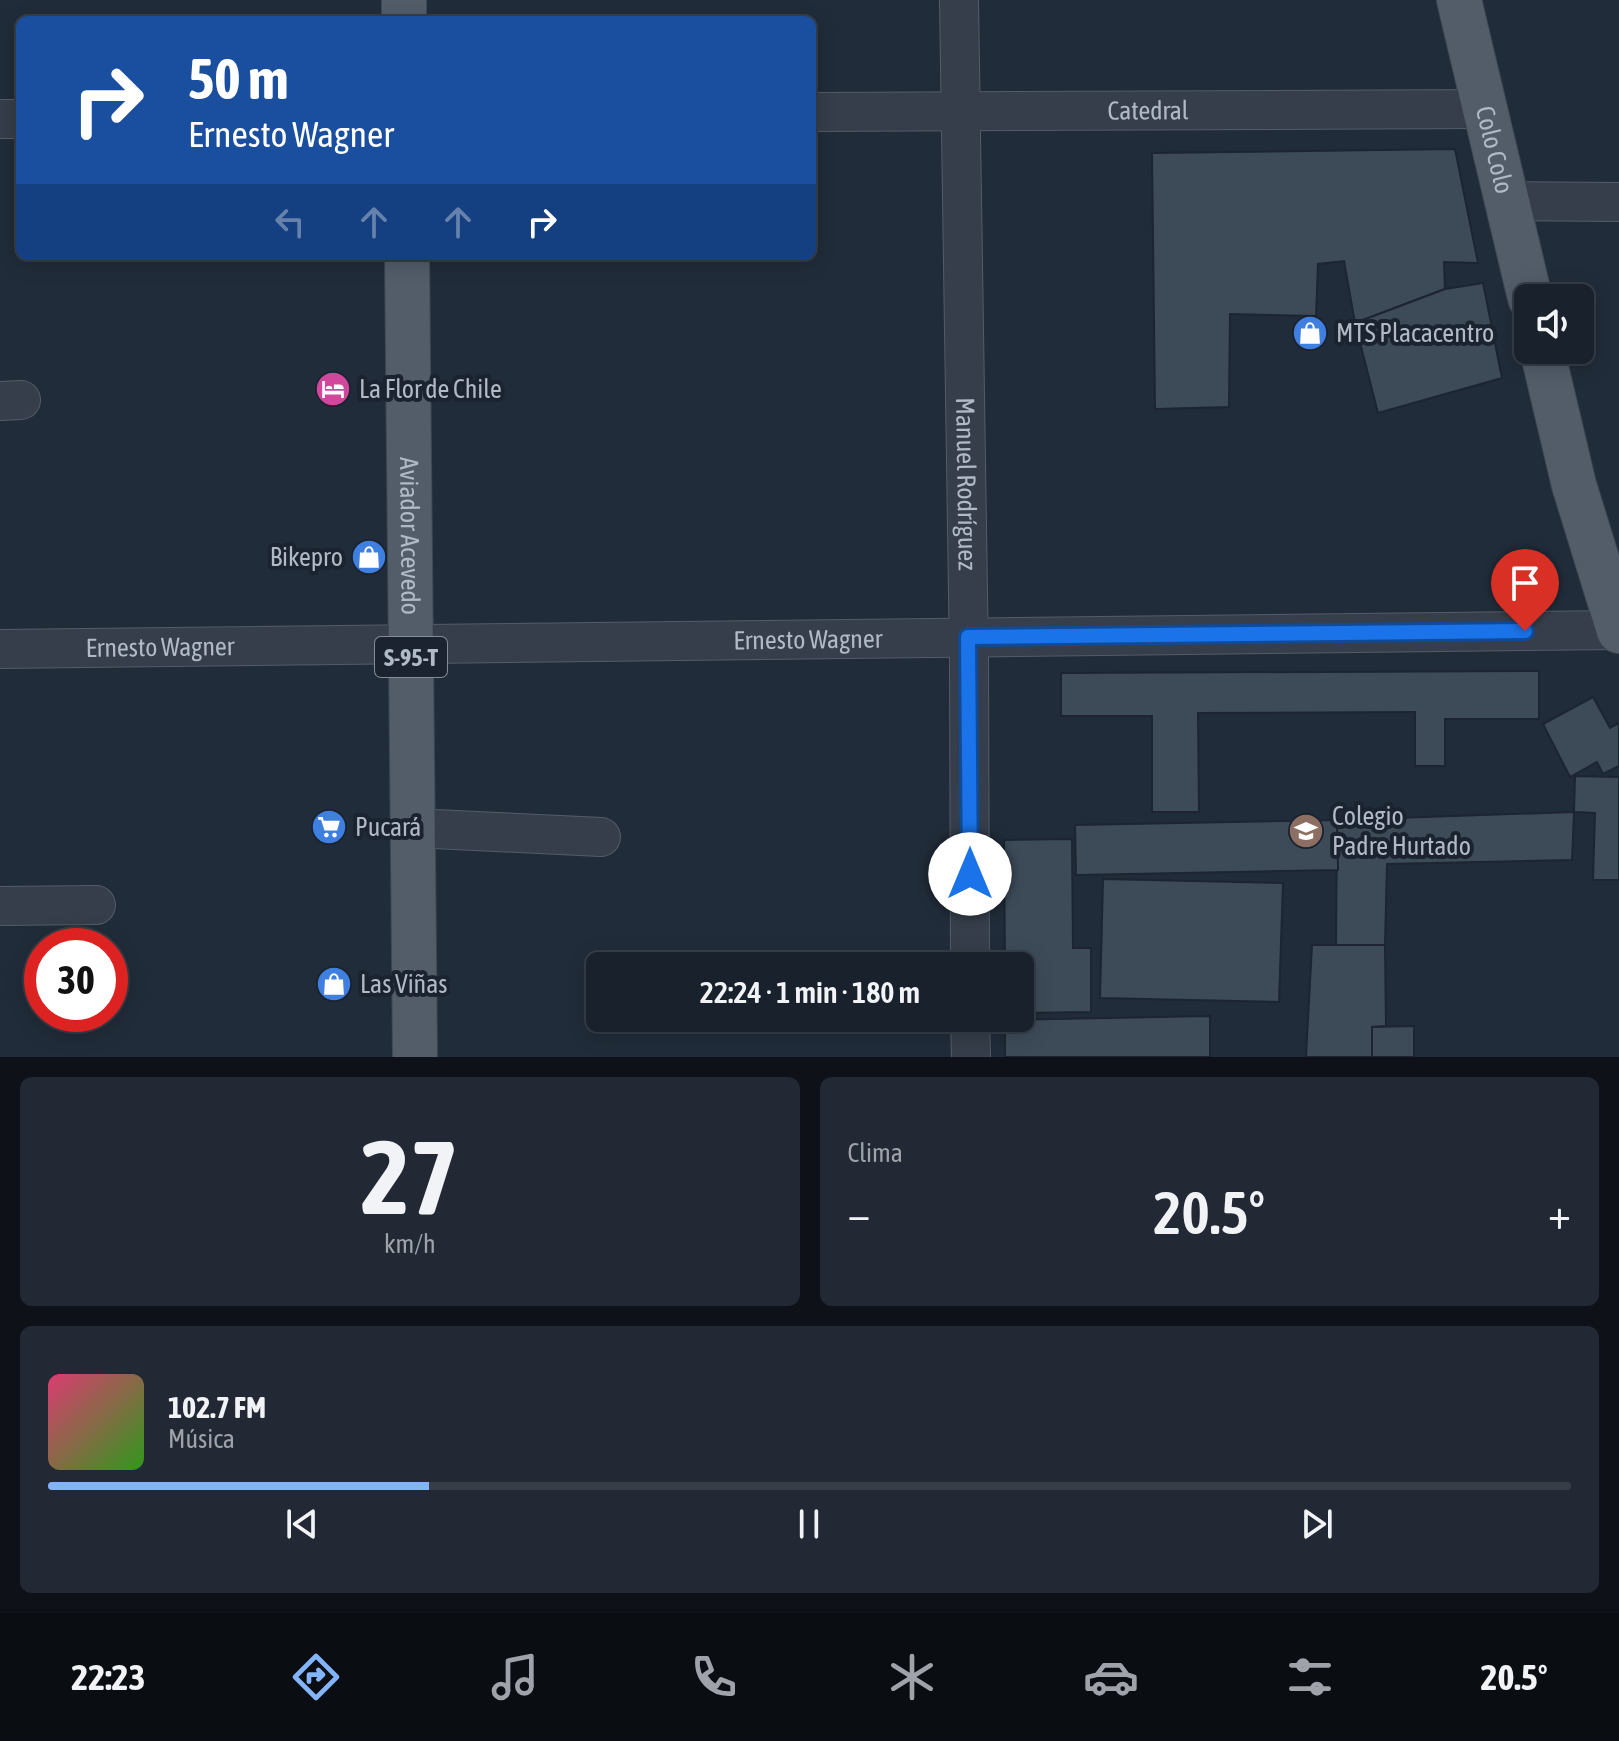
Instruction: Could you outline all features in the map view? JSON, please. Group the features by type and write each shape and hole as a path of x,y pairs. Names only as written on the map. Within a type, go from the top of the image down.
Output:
{"main road":[{"name":"Colo Colo","path":"1459,0 1527,284"},
{"name":"Aviador Acevedo","path":"407,260 415,1057"},
{"path":"1545,364 1574,485 1618,631"}],"street":[{"name":"Manuel Rodríguez","path":"959,0 970,952"},
{"name":"Catedral","path":"816,112 1485,109"},
{"path":"1508,201 1619,202"},
{"name":"Ernesto Wagner","path":"0,649 1618,631"},
{"path":"413,828 601,837"},
{"path":"0,906 96,905"},
{"path":"970,1032 971,1057"}],"building":[{"path":"1455,149 1478,263 1444,262 1445,289 1355,323 1344,261 1318,264 1316,316 1230,314 1229,407 1155,409 1152,153"},
{"path":"1483,283 1502,378 1378,413 1355,323 1445,289"},
{"path":"1539,671 1539,719 1445,719 1445,766 1415,766 1415,712 1198,713 1199,812 1152,812 1152,716 1061,716 1061,673"},
{"path":"1593,697 1610,728 1619,723 1619,766 1603,774 1597,762 1570,777 1543,724"},
{"path":"1575,776 1619,777 1619,880 1593,880 1595,813 1574,812"},
{"path":"1574,812 1572,860 1387,864 1385,945 1336,945 1337,820"},
{"path":"1337,820 1338,870 1076,875 1075,825"},
{"path":"1072,839 1073,948 1091,948 1091,1012 1034,1013 1034,952 1005,952 1004,840"},
{"path":"1103,879 1283,883 1279,1002 1100,998"},
{"path":"1312,945 1385,945 1386,1026 1372,1027 1372,1057 1306,1057"},
{"path":"1210,1016 1210,1057 1005,1057 1005,1032 1034,1032 1034,1019"},
{"path":"1414,1026 1414,1057 1372,1057 1372,1027"}],"place":[{"name":"MTS Placacentro","path":"1310,333"},
{"name":"La Flor de Chile","path":"333,389"},
{"name":"Bikepro","path":"369,557"},
{"name":"Pucará","path":"329,827"},
{"name":"Colegio Padre Hurtado","path":"1306,831"},
{"name":"Las Viñas","path":"334,984"}],"route":[{"path":"970,874 968,637 1525,631"}]}
